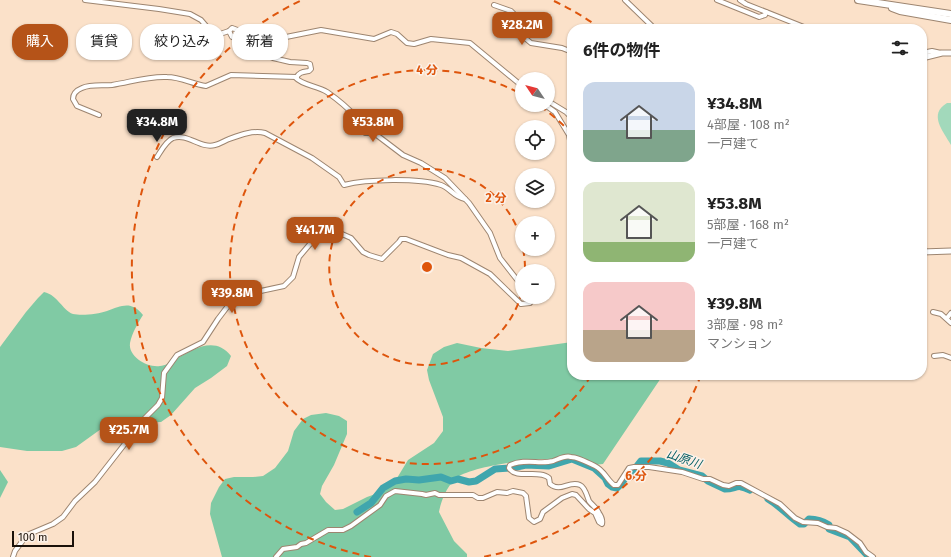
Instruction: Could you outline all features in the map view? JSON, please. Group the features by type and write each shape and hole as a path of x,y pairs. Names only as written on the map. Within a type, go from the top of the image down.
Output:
{"main road":[{"path":"858,0 951,14"},
{"path":"884,5 900,11 951,20"}],"street":[{"path":"85,0 177,12 196,17 213,34 217,35 229,31 232,28 254,36 268,38 286,37 321,30 374,39 391,32 397,34 406,43 414,44 431,39 470,43 515,80"},
{"path":"625,0 651,24"},
{"path":"717,0 759,17 765,15 766,12"},
{"path":"740,0 746,4 796,24"},
{"path":"494,5 511,11 515,15 525,38 531,43 567,50"},
{"path":"99,115 78,106 73,99 74,93 80,88 152,77 180,78 206,86 231,75 297,76 302,72 309,72 311,68 310,64 307,63 290,62 273,58 258,52 243,39 232,37 229,31"},
{"path":"927,52 932,51 951,53"},
{"path":"927,57 942,53"},
{"path":"297,76 296,78 299,82 315,86 327,92 338,101 357,118 362,131 365,134 374,134 403,155 445,178 465,199 490,233 500,258 515,277"},
{"path":"555,105 567,113"},
{"path":"555,112 567,132"},
{"path":"157,157 170,140 174,138 187,138 202,145 214,146 230,139 259,132 265,133 312,158 339,177 344,185 365,182 418,181 442,185 458,198 465,199"},
{"path":"13,557 15,550 27,535 53,524 63,517 75,501 95,482 145,418 158,405 162,398 164,373 177,355 203,342 234,298 242,295 280,288 288,283 293,277 299,257 310,244 323,235 332,232 342,234 351,238 363,252 382,259 402,239 406,239 448,255 461,258 490,274 515,298"},
{"path":"927,252 951,251"},
{"path":"933,312 941,314 951,323"},
{"path":"947,318 951,313"},
{"path":"934,356 943,355 951,358"},
{"path":"276,557 283,549 297,547 328,530 343,530 351,526 380,505 386,496 395,491 426,495 435,493 439,495 473,495 478,498 484,498 497,492 507,493 513,491 523,493 526,496 528,518 534,522 540,519 544,512 556,502 572,494 576,495 589,509 595,513 599,522 602,524 603,522 598,511 590,503 584,488 580,485 573,484 560,488 554,488 550,484 549,478 546,475 515,473 509,468 510,465 521,462 552,462 566,456 572,456 596,466 614,485 618,484 629,468 634,467 649,467 682,472 703,479 710,479 723,486 741,483 780,504 795,518 803,522 818,523 847,533 860,543 866,552 872,557"}],"green space":[{"path":"947,103 951,103 951,145 941,128 938,117 938,112 941,107"},
{"path":"44,292 53,296 73,314 95,314 121,306 130,306 139,310 143,315 132,336 130,348 135,357 150,365 162,366 196,348 211,345 218,346 231,356 227,366 195,388 171,415 161,422 134,423 101,429 76,447 62,451 27,451 0,447 0,347 26,312"},
{"path":"457,343 481,348 508,351 567,343 567,380 660,380 603,464 582,464 546,459 526,460 484,467 455,479 444,495 439,512 454,541 467,554 467,557 222,557 210,514 211,503 219,487 225,479 234,477 263,476 275,468 288,451 294,431 303,419 311,415 326,413 339,416 347,421 347,434 334,465 322,486 320,494 335,510 343,509 367,497 384,491 394,483 408,460 434,443 443,431 443,417 429,380 427,370 433,354 444,347"},
{"path":"0,470 8,482 0,498"}],"waterway":[{"name":"山原川","path":"357,512 371,503 383,488 395,481 441,477 451,481 458,479 469,482 476,481 495,469 526,465 549,466 572,459 594,468 605,478 608,484 617,488 641,461 660,461 668,463 679,470 702,476 708,481 725,489 742,487 750,490"},
{"name":"山原川","path":"768,499 800,524 804,524 809,519 819,520 829,525 829,529 850,537 869,557"}]}
